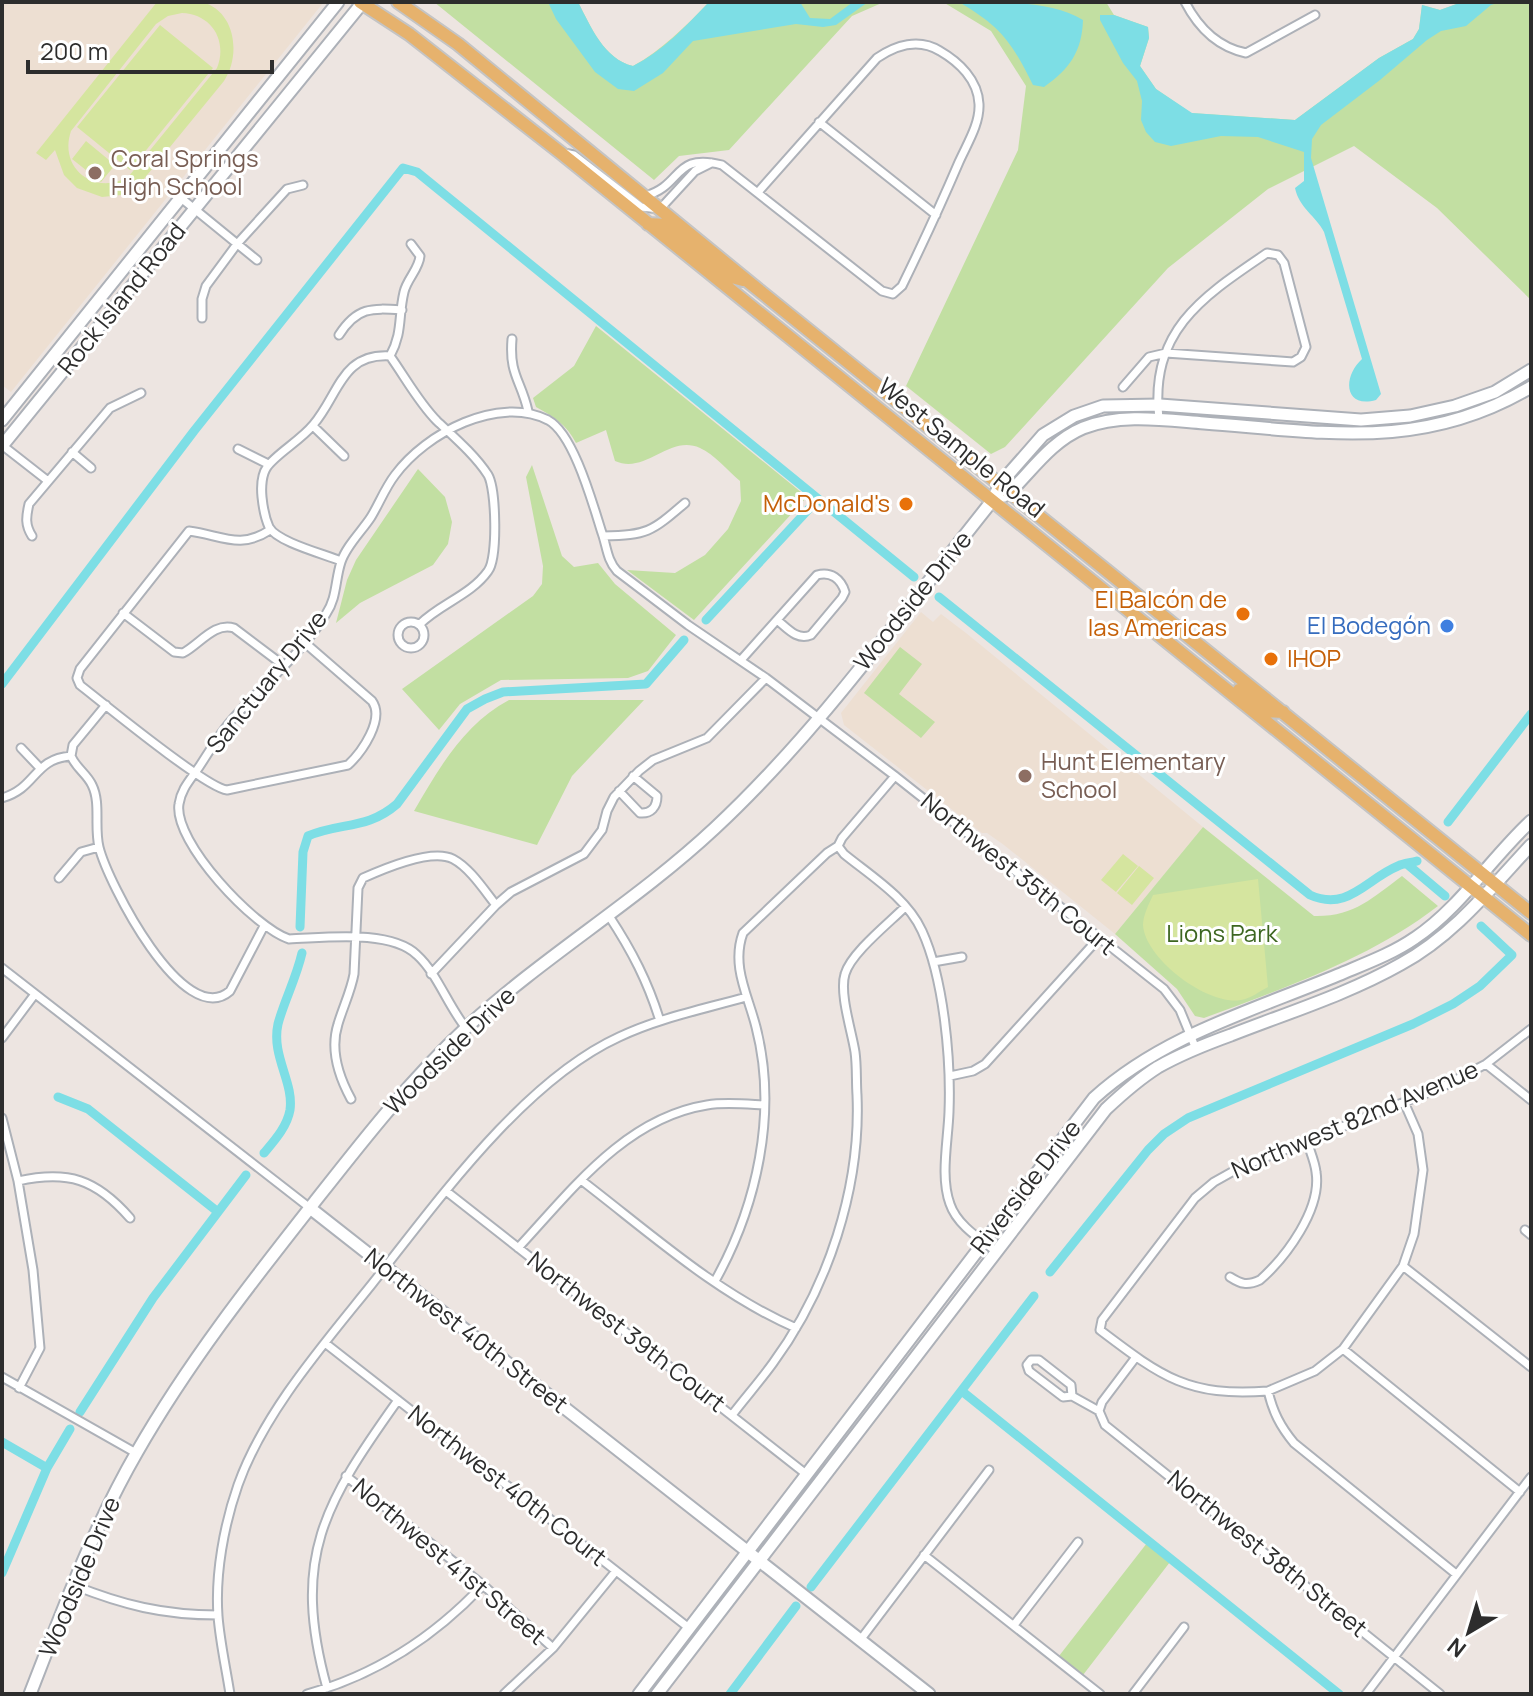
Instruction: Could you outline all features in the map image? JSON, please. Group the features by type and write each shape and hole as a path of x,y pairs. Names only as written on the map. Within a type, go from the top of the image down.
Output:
{"main road":[{"name":"West Sample Road","path":"362,2 409,34 561,153 1531,935"},
{"name":"West Sample Road","path":"398,2 458,44 1531,913"},
{"path":"648,224 666,225 728,276 750,283"},
{"path":"832,373 849,373 876,395 888,395"},
{"path":"1205,673 1221,676 1267,711 1283,712"},
{"path":"1266,723 1283,723 1313,746 1328,748"}],"street":[{"name":"Rock Island Road","path":"2,420 338,2"},
{"name":"Rock Island Road","path":"2,446 362,2"},
{"path":"1185,2 1205,31 1231,50 1246,53 1315,15"},
{"path":"645,196 660,193 683,168 693,162 713,162 730,169 882,291 893,294 902,286 975,125 979,104 974,86 966,71 937,48 905,44 889,50 877,58 759,191"},
{"path":"819,122 936,215"},
{"path":"561,153 574,155 641,207 660,209 695,171 713,162"},
{"path":"202,318 206,286 237,244 287,189 303,185"},
{"path":"181,198 257,260"},
{"path":"390,356 398,342 407,283 420,262 420,256 411,244"},
{"path":"140,248 154,260"},
{"path":"1123,387 1149,357 1166,353 1293,362 1301,357 1306,347 1284,263 1278,255 1267,253 1214,289 1174,329 1166,353 1159,373 1159,419"},
{"path":"339,335 348,321 359,313 375,308 402,310"},
{"path":"512,339 513,373 524,393 528,411 552,422 564,435 574,455 610,563 688,625 818,718"},
{"path":"341,561 281,538 270,530 262,491 264,473 268,464 313,426 348,371 359,361 373,355 390,356"},
{"path":"390,356 436,419 487,474 492,486 492,566 474,586 420,624"},
{"path":"1005,488 1043,435 1074,416 1103,406 1158,405 1361,420 1410,416 1455,406 1495,392 1531,370"},
{"path":"1005,488 1052,446 1080,429 1106,421 1159,419 1361,435 1413,430 1459,419 1501,405 1531,387"},
{"path":"32,536 27,528 29,504 110,408 141,393"},
{"name":"Sanctuary Drive","path":"466,1028 418,955 405,946 371,937 289,939 276,935 264,926 211,871 188,839 179,818 178,806 182,792 228,724 264,689 327,614 336,594 341,561 394,476 410,458 476,416 528,411"},
{"path":"1261,427 1262,412"},
{"path":"1361,420 1361,435"},
{"path":"313,426 344,456"},
{"path":"2,446 48,481"},
{"path":"238,449 268,464"},
{"path":"72,452 91,468"},
{"name":"Woodside Drive","path":"30,1694 73,1585 136,1453 198,1355 251,1281 379,1119 466,1028 716,828 818,718 1005,488"},
{"path":"603,536 644,534 655,529 685,503"},
{"path":"270,530 258,538 245,541 189,531 80,669 77,678 80,685 217,789 227,790 348,765 377,719 378,708 372,701 304,642"},
{"path":"741,660 817,575 832,575 842,584 845,592 842,598 811,635 804,638 796,636 777,620"},
{"path":"123,613 174,652 183,653 217,628 226,626 234,628 283,665"},
{"path":"431,974 511,892 584,854 602,830 607,811 619,791 633,776 653,760 707,738 766,678"},
{"path":"106,705 73,745 71,756 75,767 92,783 96,796 99,847 122,900 171,974 200,997 222,998 230,991 264,926"},
{"name":"Northwest 35th Court","path":"818,718 1164,989 1180,1010 1196,1049"},
{"path":"21,748 40,768"},
{"path":"2,798 18,793 40,768 58,757 71,756"},
{"path":"619,791 640,813 647,813 653,808 657,796 633,776"},
{"path":"715,1281 734,1247 756,1178 763,1135 763,1068 757,1028 738,962 738,946 743,933 838,846 895,776"},
{"name":"Riverside Drive","path":"639,1694 1094,1098 1144,1059 1190,1035 1394,951 1416,938 1441,918 1531,821"},
{"name":"Riverside Drive","path":"657,1694 1106,1109 1160,1066 1399,965 1451,930 1531,845"},
{"path":"838,846 905,907 921,929 933,962 950,1076 946,1183 950,1205 961,1224 997,1252"},
{"path":"59,878 81,852 99,847"},
{"path":"351,1099 341,1080 335,1043 336,1028 352,988 358,888 363,878 428,856 453,859 463,866 496,905"},
{"path":"732,1415 796,1328 834,1246 847,1196 857,1108 855,1056 843,989 844,975 851,962 905,907"},
{"path":"609,916 635,955 650,987 660,1021"},
{"path":"950,1076 973,1071 985,1064 1098,939"},
{"path":"933,962 962,957"},
{"name":"Northwest 40th Street","path":"2,968 929,1694"},
{"path":"2,1038 35,994"},
{"path":"230,1694 218,1615 220,1569 238,1486 259,1440 325,1343 446,1191 506,1124 544,1088 581,1059 618,1037 660,1021 746,997"},
{"name":"Northwest 82nd Avenue","path":"1136,1357 1100,1330 1102,1320 1195,1198 1214,1182 1239,1168 1404,1102 1486,1064 1531,1029"},
{"path":"1486,1064 1531,1100"},
{"path":"1099,1411 1102,1402 1136,1357 1164,1375 1214,1392 1268,1391 1315,1371 1343,1349 1403,1266 1414,1234 1423,1170 1418,1134 1404,1102"},
{"path":"518,1248 581,1180 636,1133 662,1118 708,1105 763,1105"},
{"path":"2,1118 18,1181 33,1270 40,1348 19,1388"},
{"path":"1230,1277 1240,1284 1260,1280 1301,1230 1316,1194 1317,1173 1307,1141"},
{"path":"18,1181 48,1176 83,1181 107,1194 130,1218"},
{"path":"581,1180 715,1281 775,1319 796,1328"},
{"name":"Northwest 39th Court","path":"446,1191 806,1474"},
{"path":"1403,1266 1531,1367"},
{"name":"Northwest 40th Court","path":"325,1343 689,1628"},
{"path":"1343,1349 1520,1492"},
{"name":"Northwest 38th Street","path":"1072,1396 1071,1385 1039,1360 1031,1360 1027,1365 1029,1371 1063,1397 1072,1396 1099,1411 1105,1425 1440,1694"},
{"path":"2,1377 136,1453"},
{"path":"1268,1391 1273,1411 1294,1443 1456,1574"},
{"path":"327,1688 315,1647 311,1607 313,1567 328,1513 346,1476 398,1400"},
{"path":"861,1639 989,1470"},
{"name":"Northwest 41st Street","path":"346,1476 483,1585 553,1648"},
{"path":"1366,1694 1531,1477"},
{"path":"1014,1625 1078,1542"},
{"path":"924,1555 1100,1694"},
{"path":"504,1694 553,1648 616,1571"},
{"path":"73,1585 116,1602 153,1611 218,1615"},
{"path":"307,1694 378,1667 417,1643 456,1614 483,1585"},
{"path":"1133,1694 1184,1627"}],"shaded area":[{"name":"Coral Springs High School","path":"2,2 323,3 11,392 2,385"},
{"name":"Hunt Elementary School","path":"921,612 933,622 941,614 966,633 1203,827 1115,934 1004,845 982,833 844,725 841,713"}],"green space":[{"path":"157,2 202,2 222,15 232,36 233,59 229,71 143,180 121,195 102,197 77,188 64,175 55,150 46,160 36,153","holes":["182,13 209,23 214,30 220,48 217,68 129,176 104,183 83,176 70,157 68,145 71,131 156,24 168,16"]},
{"path":"434,2 578,2 606,49 614,57 633,66 664,45 709,2 884,2 852,16 729,150 679,156 654,180"},
{"path":"943,2 1106,2 1114,15 1148,27 1149,38 1140,66 1156,89 1191,113 1295,120 1379,58 1413,39 1419,29 1422,5 1440,10 1462,2 1531,2 1531,300 1437,208 1354,146 1268,189 1168,268 1005,447 991,454 906,386 1018,150 1026,86 991,31"},
{"path":"160,25 213,68 130,170 77,127"},
{"path":"86,141 115,165 101,182 72,159"},
{"path":"596,326 807,497 694,620 627,570 675,573 705,555 728,529 741,501 740,481 710,454 689,445 678,446 637,463 615,461 606,430 576,443 559,422 536,407 533,398 574,366"},
{"path":"532,465 562,556 574,567 598,563 615,584 676,635 648,671 628,678 501,680 460,704 439,730 402,689 533,596 542,584 543,566 526,477"},
{"path":"418,469 445,497 452,522 448,544 433,565 360,603 336,623 347,580 356,560"},
{"path":"900,647 922,664 899,694 935,722 921,738 864,693"},
{"path":"509,700 644,700 572,776 537,845 414,811 454,748 479,721"},
{"name":"Lions Park","path":"1203,827 1314,916 1352,910 1402,876 1438,906 1384,942 1325,971 1204,1018 1195,1016 1177,989 1115,934"},
{"path":"1123,854 1138,866 1116,892 1101,880"},
{"path":"1139,866 1154,878 1132,905 1117,893"},
{"path":"1258,879 1268,987 1251,997 1227,1000 1196,988 1166,965 1146,938 1143,925 1153,895"},
{"path":"1147,1543 1170,1562 1083,1675 1059,1656"}],"water":[{"path":"548,2 578,2 606,49 614,57 633,66 683,29 709,2 800,2 810,18 830,19 853,2 868,2 836,25 796,24 693,41 663,73 634,91 618,89 595,72 556,19"},
{"path":"959,2 1024,4 1070,13 1083,20 1077,50 1068,66 1053,80 1044,87 1033,85 1004,36"},
{"path":"1462,2 1500,2 1491,5 1466,26 1441,31 1427,40 1321,125 1312,139 1311,158 1381,394 1376,400 1357,400 1352,395 1349,382 1362,359 1324,232 1300,201 1295,188 1304,181 1304,152 1258,137 1221,136 1171,146 1155,142 1141,120 1142,101 1137,81 1123,63 1100,15 1114,15 1148,27 1149,38 1140,66 1156,89 1192,113 1295,120 1379,58 1413,39 1419,29 1422,5 1440,10"}],"waterway":[{"path":"2,684 194,431 403,168 417,172 914,577"},
{"path":"706,620 818,499"},
{"path":"939,597 1310,895 1323,899 1346,897 1400,865 1417,861"},
{"path":"300,927 303,852 308,836 364,822 397,804 467,709 503,692 646,684 684,640"},
{"path":"1448,822 1531,714"},
{"path":"1407,864 1445,896"},
{"path":"1050,1272 1148,1150 1164,1134 1188,1118 1413,1024 1480,986 1512,955 1481,926"},
{"path":"264,1153 283,1128 290,1110 289,1089 277,1047 277,1036 278,1024 302,953"},
{"path":"58,1097 88,1109 218,1212"},
{"path":"80,1412 153,1298 246,1175"},
{"path":"811,1587 1034,1296"},
{"path":"963,1392 1339,1694"},
{"path":"2,1573 47,1468 70,1429"},
{"path":"2,1442 47,1468"},
{"path":"730,1694 796,1606"}],"place":[{"name":"Coral Springs High School","path":"95,173"},
{"name":"McDonald's","path":"906,504"},
{"name":"El Balcón de las Americas","path":"1243,614"},
{"name":"El Bodegón","path":"1447,626"},
{"name":"IHOP","path":"1271,659"},
{"name":"Hunt Elementary School","path":"1025,776"}]}
